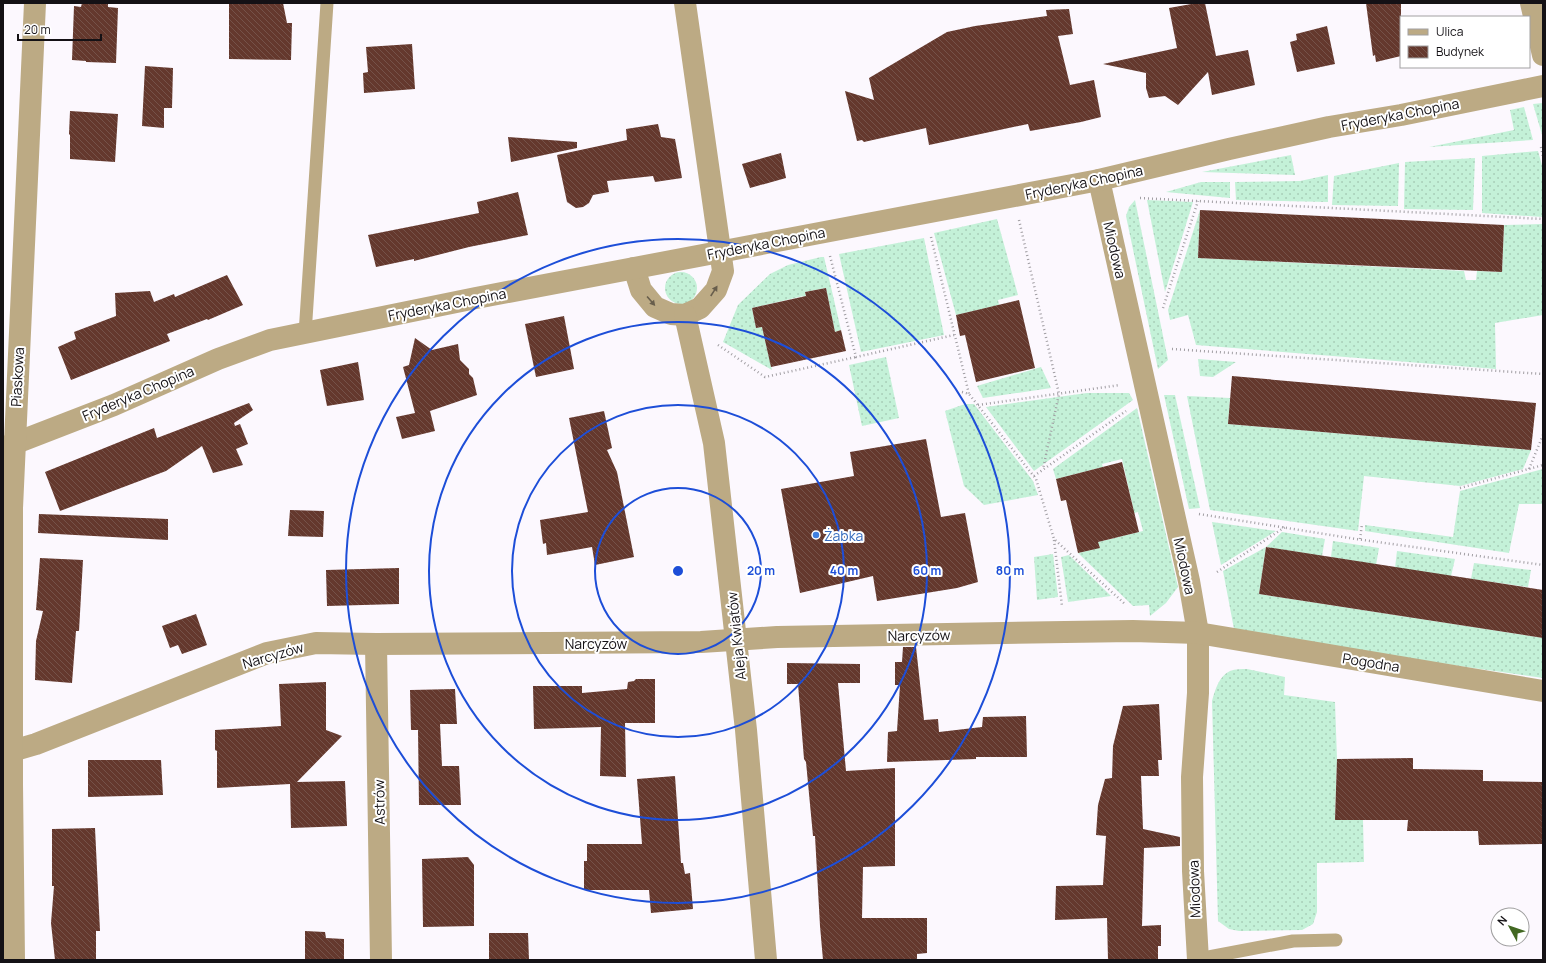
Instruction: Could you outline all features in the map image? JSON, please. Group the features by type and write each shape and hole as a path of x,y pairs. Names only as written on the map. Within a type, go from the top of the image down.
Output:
{"street":[{"name":"Piaskowa","path":"14,960 12,508 9,446 34,3"},
{"path":"634,268 641,290 656,306 671,314 685,315 700,308 716,290 723,271 685,3"},
{"path":"1531,3 1543,55"},
{"name":"Fryderyka Chopina","path":"9,446 114,405 218,359 270,340 476,298 1099,180 1228,149 1321,129 1401,115 1543,86"},
{"name":"Miodowa","path":"1099,180 1189,581 1198,633 1198,693 1192,777 1193,871 1198,960"},
{"name":"Aleja Kwiatów","path":"685,315 714,443 746,730 766,960"},
{"name":"Narcyzów","path":"12,751 36,744 267,653 316,643 694,642 736,641 777,637 1133,631 1198,633"},
{"name":"Pogodna","path":"1198,633 1543,691"},
{"name":"Astrów","path":"376,644 381,960"}],"lane":[{"path":"305,334 327,3"},
{"path":"1198,960 1293,941 1336,940"}],"path":[{"path":"1543,148 1540,147 1543,157"},
{"path":"1139,198 1543,219"},
{"path":"1163,308 1198,201"},
{"path":"1018,214 1059,394 1043,470"},
{"path":"930,233 969,394 1036,479 1054,539 1065,632"},
{"path":"829,252 856,357"},
{"path":"718,345 765,377 954,335"},
{"path":"1172,349 1543,374"},
{"path":"978,406 1059,394 1146,389"},
{"path":"1034,476 1146,389"},
{"path":"962,392 969,394"},
{"path":"1529,469 1543,435"},
{"path":"1460,488 1543,466"},
{"path":"1174,513 1204,514 1360,539 1543,565"},
{"path":"1360,539 1362,524"},
{"path":"1217,572 1285,527"},
{"path":"1054,539 1126,606"}],"green space":[{"path":"1543,103 1543,138 1533,104"},
{"path":"1524,107 1533,140 1429,147 1514,130 1510,110"},
{"path":"1538,151 1543,169 1543,217 1482,213 1482,156"},
{"path":"1291,155 1295,175 1202,172"},
{"path":"1475,158 1473,210 1404,209 1405,162"},
{"path":"1399,163 1398,206 1332,205 1334,176"},
{"path":"1328,175 1328,202 1236,200 1235,182 1300,181"},
{"path":"1201,182 1230,182 1230,198 1166,192"},
{"path":"1135,200 1168,360 1158,369 1126,216 1129,207"},
{"path":"1147,200 1193,202 1165,292"},
{"path":"1200,210 1198,258 1464,271 1466,280 1476,280 1477,271 1502,272 1504,225 1543,224 1543,315 1495,323 1496,369 1196,345 1188,315 1170,320 1168,310"},
{"path":"997,219 1018,295 998,300 999,305 956,315 934,233"},
{"path":"924,238 944,335 861,352 839,254"},
{"path":"824,257 841,330 835,332 826,288 805,292 806,299 803,296 752,308 756,328 762,327 772,370 723,342 738,305 770,274 788,265"},
{"path":"678,272 684,272 694,279 697,288 696,294 690,301 684,304 678,304 668,297 665,291 665,285 672,275"},
{"path":"886,357 899,418 862,426 849,365"},
{"path":"1198,359 1236,362 1213,377 1200,376"},
{"path":"1041,367 1051,388 983,398 977,386"},
{"path":"1087,393 1129,393 1133,400 1034,471 986,407"},
{"path":"1164,395 1175,395 1200,508 1189,509"},
{"path":"1187,396 1230,398 1228,424 1531,450 1523,469 1460,486 1364,476 1358,531 1210,510"},
{"path":"965,404 974,404 1033,481 1038,495 984,505 964,486 945,411"},
{"path":"1137,408 1178,587 1166,603 1150,616 1149,605 1133,606 1078,553 1099,548 1098,542 1143,531 1138,512 1130,514 1133,507 1122,459 1102,464 1103,467 1056,479 1053,469"},
{"path":"1543,469 1543,504 1519,504 1509,553 1365,531 1365,525 1453,537 1460,491"},
{"path":"1212,522 1276,531 1221,565"},
{"path":"1282,532 1325,539 1322,556 1266,547"},
{"path":"1333,541 1379,548 1376,565 1331,557"},
{"path":"1266,547 1259,594 1543,638 1543,678 1263,638 1234,629 1223,571"},
{"path":"1397,551 1455,559 1451,576 1395,568"},
{"path":"1053,554 1058,597 1037,600 1034,557"},
{"path":"1069,555 1111,596 1068,602 1061,557"},
{"path":"1474,563 1531,570 1528,587 1471,579"},
{"path":"1238,669 1247,669 1285,677 1284,695 1335,702 1337,759 1335,820 1363,820 1364,862 1317,863 1317,912 1313,924 1302,930 1239,931 1229,929 1218,921 1212,701 1220,680 1226,673"}],"building":[{"path":"82,3 108,3 108,7 118,8 116,63 72,60 74,6 81,7"},
{"path":"229,3 283,3 287,23 292,23 291,60 229,59"},
{"path":"1205,3 1216,56 1248,50 1255,85 1212,95 1208,72 1178,105 1165,96 1149,98 1146,88 1146,73 1103,64 1177,48 1169,8"},
{"path":"1366,3 1401,3 1400,56 1376,62 1375,55 1373,56"},
{"path":"1069,9 1073,34 1058,36 1070,85 1094,80 1101,117 1030,131 1028,124 929,145 926,128 864,142 862,140 857,141 845,91 874,100 869,78 947,32 975,26 1047,16 1046,10"},
{"path":"1327,26 1335,64 1297,72 1290,42 1297,40 1296,34"},
{"path":"412,44 415,89 364,93 363,73 368,72 366,47"},
{"path":"145,66 173,68 172,108 164,108 164,128 142,126"},
{"path":"70,111 118,114 115,162 70,159"},
{"path":"658,124 661,137 675,139 682,178 655,182 653,176 607,181 609,192 593,195 589,203 583,207 576,208 567,202 557,155 627,140 626,129"},
{"path":"508,137 577,142 577,148 511,162"},
{"path":"781,153 786,178 750,188 742,164"},
{"path":"518,192 528,235 469,247 414,261 414,259 376,267 368,235 479,213 477,202"},
{"path":"1200,210 1504,225 1502,272 1198,258"},
{"path":"227,275 243,305 208,320 207,319 167,334 170,341 71,380 58,347 76,339 74,332 116,316 115,293 150,291 154,302 174,294 175,297"},
{"path":"826,288 835,332 841,330 846,351 771,367 762,327 756,328 752,308 806,296 805,292"},
{"path":"1019,300 1035,368 976,382 965,335 960,336 956,315"},
{"path":"564,316 574,369 536,377 525,324"},
{"path":"415,338 432,350 458,344 460,360 469,369 469,374 473,378 477,395 430,411 435,431 402,439 396,417 415,413 403,367 409,365"},
{"path":"358,362 364,400 327,406 320,370"},
{"path":"1232,376 1536,403 1531,450 1228,424"},
{"path":"249,403 253,410 234,423 235,426 240,424 248,444 236,449 243,465 213,473 202,446 166,471 60,511 45,472 154,428 157,438"},
{"path":"604,411 612,448 607,450 617,472 634,557 595,565 592,547 547,555 546,543 543,544 540,520 588,512 569,418"},
{"path":"926,439 941,517 965,513 978,582 957,588 877,601 873,576 800,593 781,489 854,476 850,452"},
{"path":"1122,462 1139,532 1098,542 1100,548 1078,553 1066,500 1061,501 1056,479"},
{"path":"290,510 324,511 323,537 288,536"},
{"path":"39,514 168,519 168,540 38,533"},
{"path":"1266,547 1543,590 1543,638 1259,594"},
{"path":"40,558 83,560 79,631 76,631 72,683 35,680 36,641 43,611 36,610"},
{"path":"399,568 399,604 327,606 326,570"},
{"path":"196,614 207,645 182,654 178,645 170,648 162,626"},
{"path":"903,647 916,647 924,720 938,719 939,732 982,727 983,717 1026,716 1027,757 976,757 976,759 887,762 888,732 897,731 900,685 895,685 895,662 902,662"},
{"path":"787,663 860,664 860,683 838,683 846,771 895,768 895,866 863,867 862,918 927,918 927,953 917,954 917,960 823,960 815,836 813,836 806,762 804,759 798,684 787,684"},
{"path":"636,679 655,679 655,723 625,723 626,777 600,776 601,727 534,729 533,686 582,686 582,693 627,689 628,682"},
{"path":"326,682 326,730 342,736 297,782 345,781 347,826 291,828 290,784 217,788 217,751 215,750 215,730 281,726 279,684"},
{"path":"455,689 457,724 440,724 442,766 459,766 461,805 419,805 418,730 411,730 410,690"},
{"path":"1159,704 1162,760 1158,760 1159,776 1141,776 1143,829 1180,837 1180,846 1144,848 1142,926 1161,925 1161,946 1158,946 1158,960 1108,960 1107,918 1055,920 1056,886 1103,885 1106,836 1096,835 1098,805 1105,779 1112,778 1113,746 1123,706"},
{"path":"1413,758 1413,769 1483,770 1483,781 1543,782 1543,844 1479,845 1478,831 1407,831 1408,820 1335,820 1337,759"},
{"path":"88,760 161,760 163,795 88,797"},
{"path":"675,776 681,863 683,863 685,874 690,873 693,909 651,913 649,890 584,890 584,861 587,861 587,844 642,844 637,779"},
{"path":"95,828 100,931 96,931 96,960 55,960 51,923 54,886 52,886 52,829"},
{"path":"468,857 474,865 474,926 423,927 422,859"},
{"path":"305,931 325,932 326,938 344,939 344,960 305,960"},
{"path":"489,933 528,933 529,960 489,960"}],"place":[{"name":"Żabka","path":"816,535"}]}
